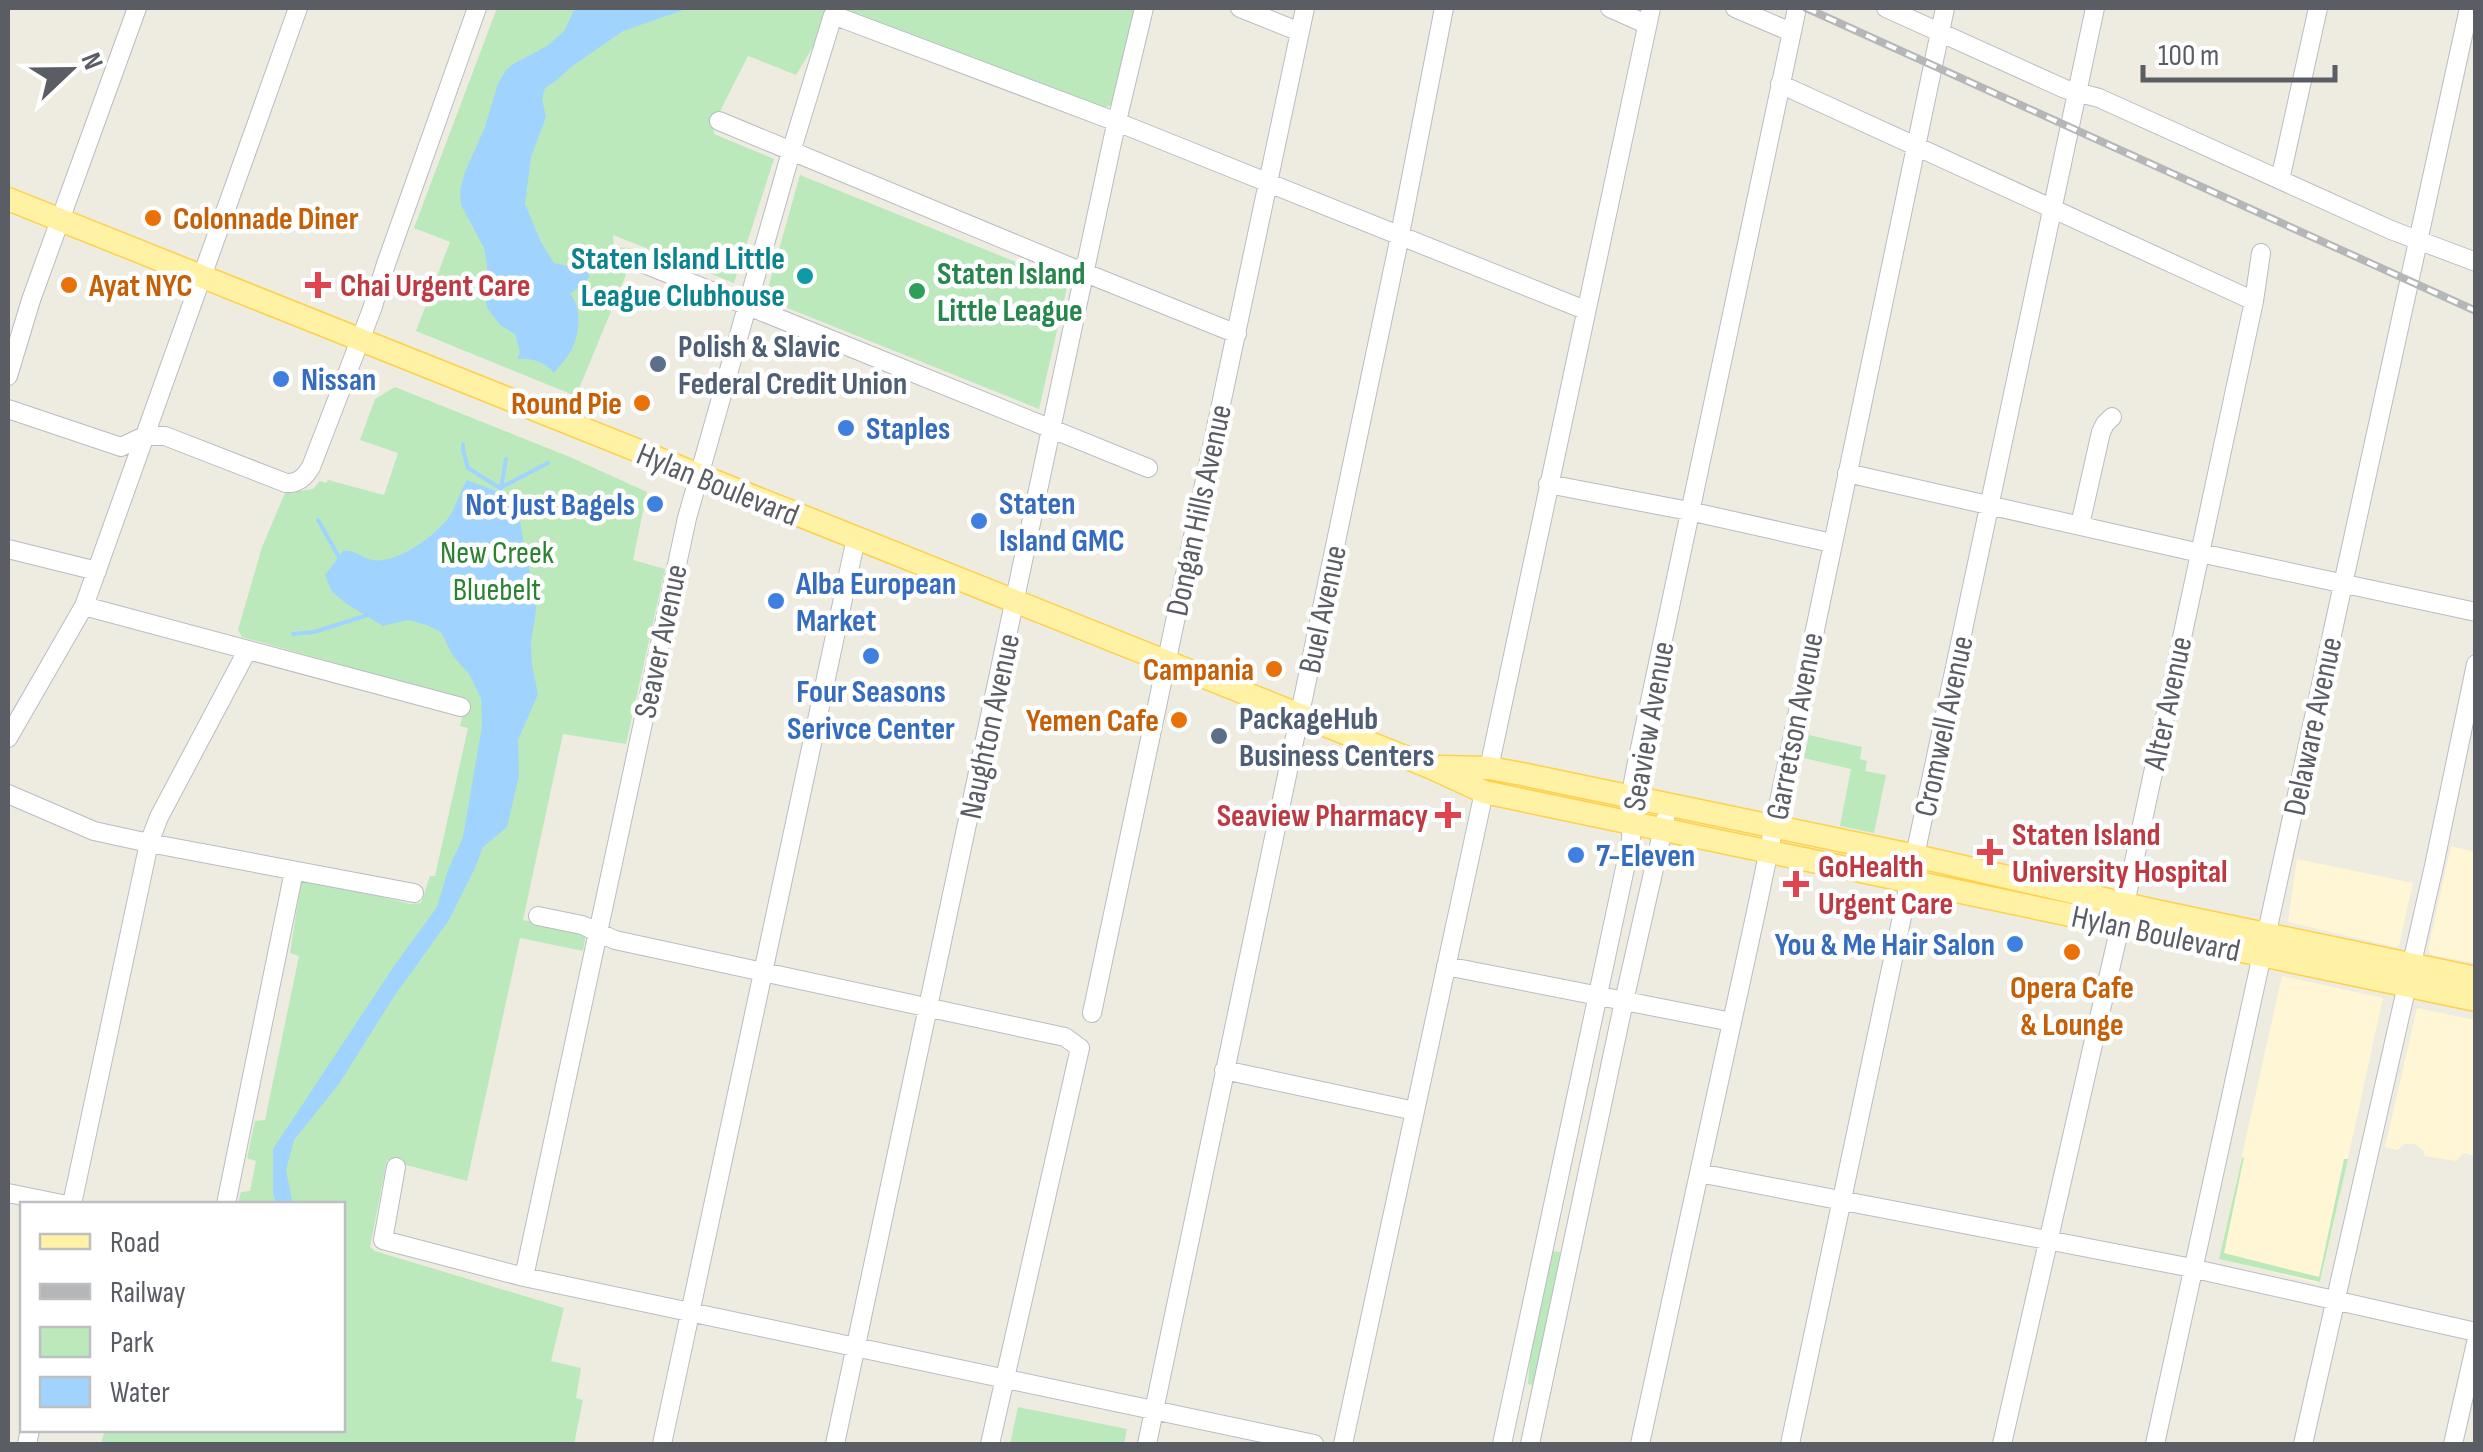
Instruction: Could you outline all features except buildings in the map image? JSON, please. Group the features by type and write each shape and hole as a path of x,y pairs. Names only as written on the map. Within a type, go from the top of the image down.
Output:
{"main road":[{"name":"Hylan Boulevard","path":"8,199 1430,767 1484,792 1910,883 2122,914"},
{"name":"Hylan Boulevard","path":"1430,767 1489,768 1916,856 2122,914 2409,975 2476,1000"},
{"name":"Hylan Boulevard","path":"2409,975 2476,978"}],"street":[{"path":"8,376 30,300 137,8"},
{"path":"8,738 84,606 298,8"},
{"path":"8,409 121,447 144,436 165,436 286,483 303,478 311,468 360,340 477,8"},
{"name":"Naughton Avenue","path":"835,1444 1144,8"},
{"path":"1240,8 1300,32"},
{"name":"Dongan Hills Avenue","path":"1092,1013 1305,8"},
{"name":"Buel Avenue","path":"1147,1444 1444,8"},
{"path":"1489,768 1648,16 1610,8"},
{"path":"1735,8 1792,32"},
{"name":"Seaview Avenue","path":"1502,1444 1631,840 1633,783 1797,8"},
{"path":"1886,8 2417,240 2476,262"},
{"name":"Garretson Avenue","path":"1640,1444 1945,8"},
{"name":"Cromwell Avenue","path":"1790,1444 2095,8"},
{"path":"2280,180 2318,8"},
{"name":"Delaware Avenue","path":"2156,1444 2469,8"},
{"name":"Seaver Avenue","path":"524,1277 687,518 833,14 1117,122"},
{"path":"1780,84 2254,301"},
{"path":"718,120 1236,334"},
{"path":"1117,122 1585,310"},
{"name":"Alter Avenue","path":"2002,1444 2122,914 2254,301 2261,253"},
{"path":"642,263 1148,468"},
{"path":"2080,525 2101,432 2112,418"},
{"path":"1847,474 2476,612"},
{"path":"1548,484 1832,543"},
{"path":"662,1444 856,538"},
{"path":"8,549 97,571"},
{"path":"84,606 461,707"},
{"path":"72,1202 150,844 160,817 247,651"},
{"path":"2303,1444 2476,664"},
{"path":"1343,1444 1484,792"},
{"path":"8,794 94,831 414,893"},
{"name":"Seaview Avenue","path":"1530,1444 1668,805"},
{"path":"226,1202 294,870"},
{"path":"538,916 582,925 614,940 1065,1037 1080,1048 990,1444"},
{"path":"1446,966 1732,1022"},
{"path":"1224,1070 1415,1111"},
{"path":"396,1167 383,1240 524,1277 1314,1444"},
{"path":"1699,1174 2048,1238 2476,1332"},
{"path":"8,1193 52,1202"},
{"path":"2453,1444 2476,1343"}],"shaded area":[{"path":"2451,846 2475,852 2475,963 2431,955 2428,950"},
{"path":"2297,859 2413,883 2399,945 2288,922"},
{"path":"2282,976 2383,998 2321,1281 2317,1283 2219,1259"},
{"path":"2417,1008 2475,1020 2475,1156 2464,1153 2456,1161 2425,1156 2415,1144 2405,1144 2397,1150 2385,1147"}],"green space":[{"path":"497,8 827,8 817,40 796,75 748,56 713,125 714,134 774,159 734,283 613,235 614,247 630,248 626,256 619,258 626,275 576,396 416,331 450,242 414,228"},
{"path":"833,8 1134,8 1117,98 1114,104 1102,109"},
{"name":"Staten Island Little League","path":"800,175 1068,283 1039,409 765,299"},
{"name":"New Creek Bluebelt","path":"395,387 647,492 633,560 665,569 626,744 563,734 523,920 584,932 583,951 520,938 467,1181 387,1160 370,1247 564,1308 551,1361 581,1368 576,1398 583,1400 574,1444 101,1444 104,1432 345,1432 345,1202 238,1202 241,1192 250,1191 256,1161 247,1158 255,1121 265,1120 299,956 290,953 301,883 315,881 411,904 421,903 430,876 435,876 468,728 460,726 465,704 459,698 242,637 238,630 262,547 285,493 313,489 320,481 328,480 384,495 398,453 360,440 375,399"},
{"path":"1809,735 1862,747 1860,759 1867,761 1865,771 1886,775 1874,833 1840,826 1851,769 1804,758"},
{"path":"2244,1157 2224,1253 2319,1277 2344,1159 2348,1159 2320,1282 2219,1259"},
{"path":"1553,1251 1560,1252 1559,1275 1535,1386 1528,1384 1530,1356"},
{"path":"1018,1407 1127,1429 1124,1444 1010,1444"}],"water":[{"path":"575,8 689,8 623,31 545,88 542,99 546,117 531,157 525,204 554,263 587,270 589,277 570,294 578,311 577,331 571,351 554,373 537,362 517,359 520,352 515,334 500,325 487,308 484,248 461,205 460,190 505,71 564,31"},
{"path":"467,480 511,497 519,514 535,589 531,642 538,694 518,740 519,776 507,827 483,847 449,920 393,998 339,1084 294,1140 286,1170 293,1202 275,1202 273,1149 437,907 463,837 482,726 481,698 441,632 408,620 383,626 332,592 325,575 343,551 373,560 393,558 415,547 449,517"}],"waterway":[{"path":"463,444 468,468 500,488 548,463"},
{"path":"500,494 506,459"},
{"path":"318,520 340,559"},
{"path":"293,634 314,632 371,614"}],"railway":[{"path":"1806,8 2476,311"}],"place":[{"name":"Colonnade Diner","path":"153,218"},
{"name":"Staten Island Little League Clubhouse","path":"805,276"},
{"name":"Ayat NYC","path":"69,285"},
{"name":"Chai Urgent Care","path":"318,285"},
{"name":"Staten Island Little League","path":"917,291"},
{"name":"Polish & Slavic Federal Credit Union","path":"658,364"},
{"name":"Nissan","path":"281,379"},
{"name":"Round Pie","path":"642,403"},
{"name":"Staples","path":"846,428"},
{"name":"Not Just Bagels","path":"655,504"},
{"name":"Staten Island GMC","path":"979,521"},
{"name":"Alba European Market","path":"776,601"},
{"name":"Four Seasons Serivce Center","path":"871,656"},
{"name":"Campania","path":"1274,669"},
{"name":"Yemen Cafe","path":"1179,720"},
{"name":"PackageHub Business Centers","path":"1219,736"},
{"name":"Seaview Pharmacy","path":"1448,815"},
{"name":"Staten Island University Hospital","path":"1990,852"},
{"name":"7-Eleven","path":"1576,855"},
{"name":"GoHealth Urgent Care","path":"1796,884"},
{"name":"You & Me Hair Salon","path":"2015,944"},
{"name":"Opera Cafe & Lounge","path":"2072,952"}]}
